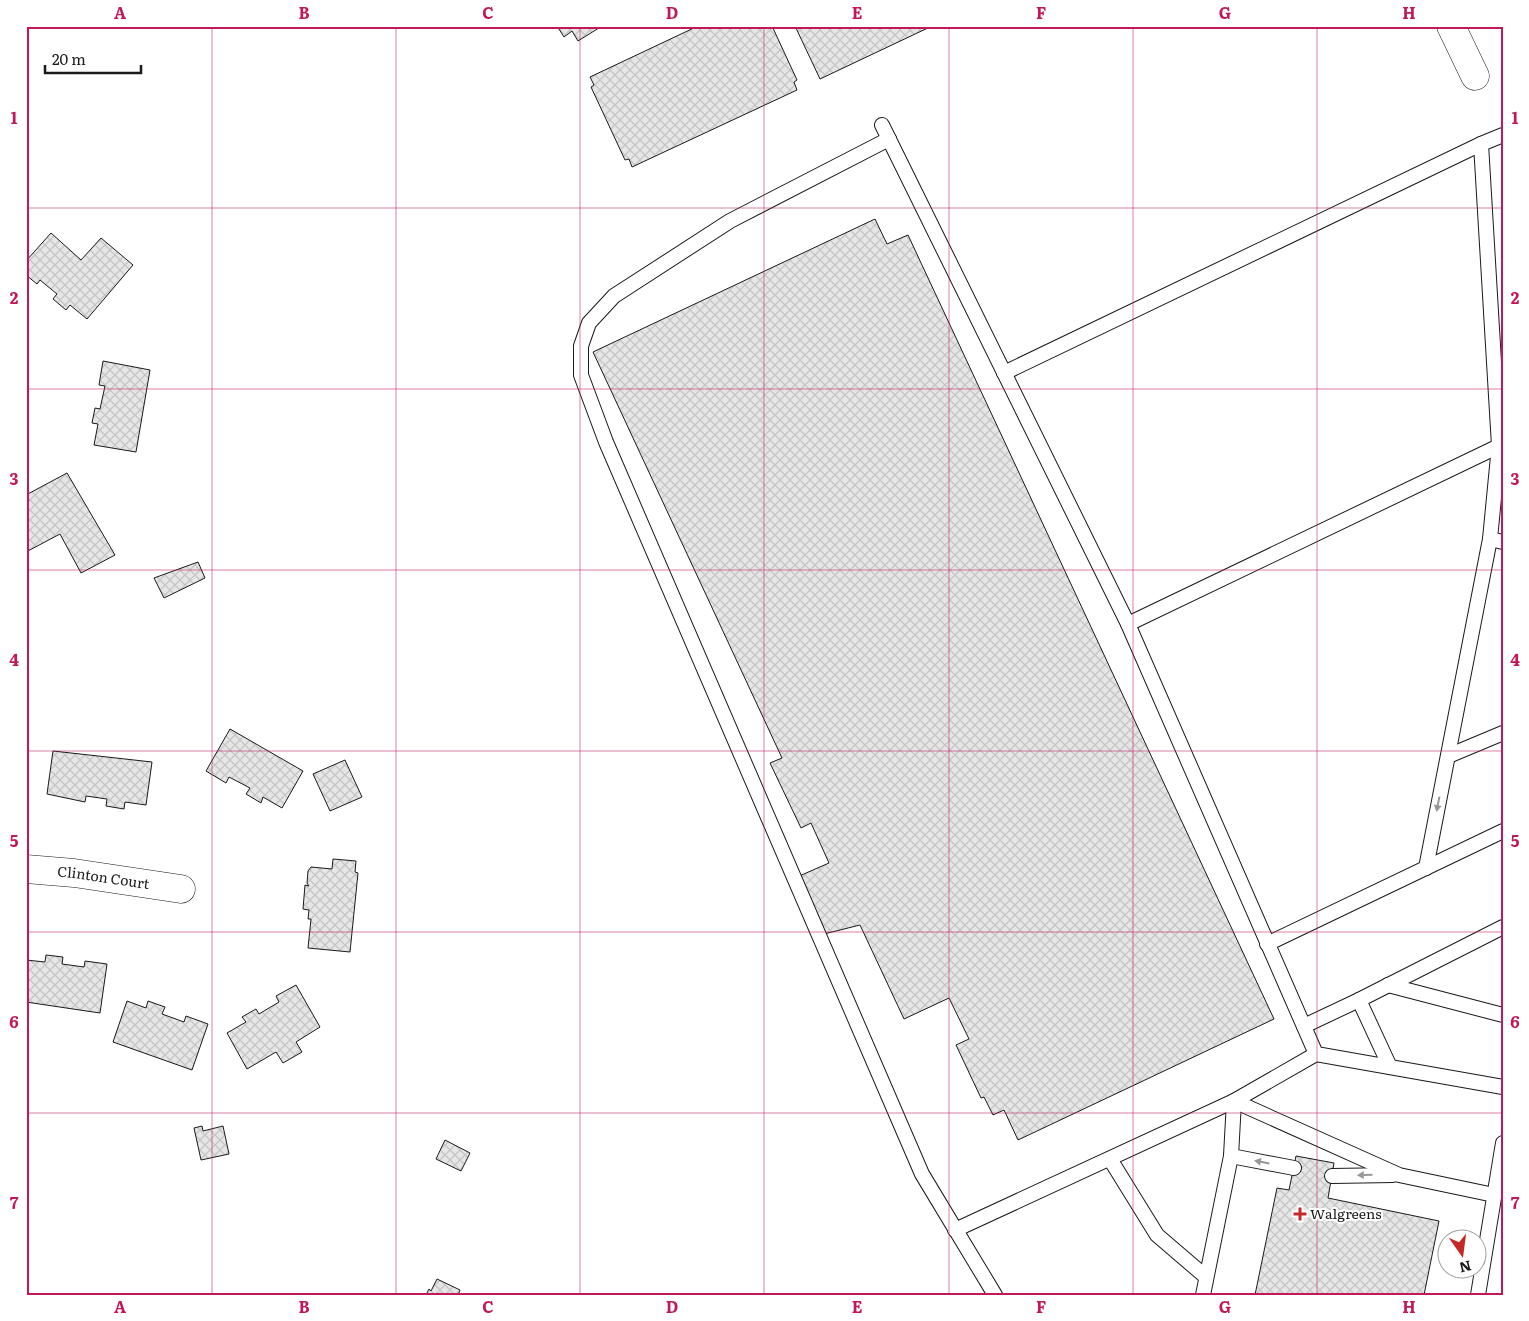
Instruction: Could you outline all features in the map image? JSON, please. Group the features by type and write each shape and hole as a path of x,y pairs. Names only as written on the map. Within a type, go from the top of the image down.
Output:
{"street":[{"path":"1452,26 1475,76"},
{"name":"Clinton Court","path":"26,869 74,873 181,889"}],"lane":[{"path":"882,125 1128,624 1316,1054"},
{"path":"1004,374 1503,135"},
{"path":"889,139 730,221 614,296 589,323 581,346 581,375 610,451 918,1165 995,1295"},
{"path":"1426,868 1448,756 1496,540 1501,445 1497,319 1481,144"},
{"path":"1128,624 1501,445"},
{"path":"1448,756 1503,732"},
{"path":"1267,944 1503,831"},
{"path":"1304,1026 1503,927"},
{"path":"1388,985 1503,1015"},
{"path":"1359,1000 1390,1067"},
{"path":"955,1230 1234,1101 1316,1054 1503,1087"},
{"path":"1203,1295 1231,1156 1234,1101"},
{"path":"1234,1101 1399,1175 1494,1195"},
{"path":"1478,1295 1503,1143"},
{"path":"1231,1156 1294,1168"},
{"path":"1110,1159 1157,1235 1206,1277"},
{"path":"1332,1176 1399,1175"}],"building":[{"path":"557,26 602,26 578,41 572,31 564,37"},
{"path":"698,26 772,26 797,80 794,82 797,90 632,167 629,159 625,160 591,87 594,85 590,77"},
{"path":"795,26 932,26 820,79"},
{"path":"875,219 887,244 908,235 1274,1019 1018,1140 1004,1110 993,1115 984,1097 981,1098 956,1045 969,1039 949,998 904,1019 860,925 824,934 797,877 829,863 811,823 801,828 770,763 782,758 593,352"},
{"path":"51,233 81,260 101,238 133,265 87,319 70,305 66,310 53,299 57,294 40,280 37,284 26,275 26,261"},
{"path":"103,361 150,370 136,452 94,445 98,424 92,423 95,408 100,409 105,386 99,385"},
{"path":"67,473 115,555 81,573 60,534 26,552 26,503 29,501 26,495"},
{"path":"198,562 205,578 164,598 154,578"},
{"path":"230,729 303,771 282,808 263,797 261,803 246,794 250,788 229,777 226,783 206,771"},
{"path":"53,751 152,762 146,805 125,802 124,809 106,806 107,799 86,796 85,802 47,794"},
{"path":"345,760 362,797 330,811 313,774"},
{"path":"333,859 356,861 355,872 358,873 350,952 308,948 311,919 308,919 309,910 303,909 305,885 309,886 307,883 308,871 311,867 332,869"},
{"path":"46,955 63,957 62,964 84,967 85,961 107,964 100,1013 26,1002 26,960 45,962"},
{"path":"296,985 320,1027 296,1042 302,1052 283,1063 276,1052 247,1069 227,1033 246,1022 242,1017 256,1009 259,1014 279,1002 276,996"},
{"path":"127,1001 146,1008 148,1001 165,1007 162,1014 184,1022 186,1016 208,1024 192,1070 113,1042"},
{"path":"202,1126 203,1131 223,1126 229,1154 201,1160 194,1128"},
{"path":"445,1140 470,1153 461,1171 436,1159"},
{"name":"Walgreens","path":"1296,1156 1334,1163 1328,1198 1439,1221 1436,1228 1424,1295 1255,1295 1277,1188 1289,1190"},
{"path":"437,1279 460,1290 458,1295 426,1295 429,1289 431,1291"}],"place":[{"name":"Walgreens","path":"1300,1214"}]}
